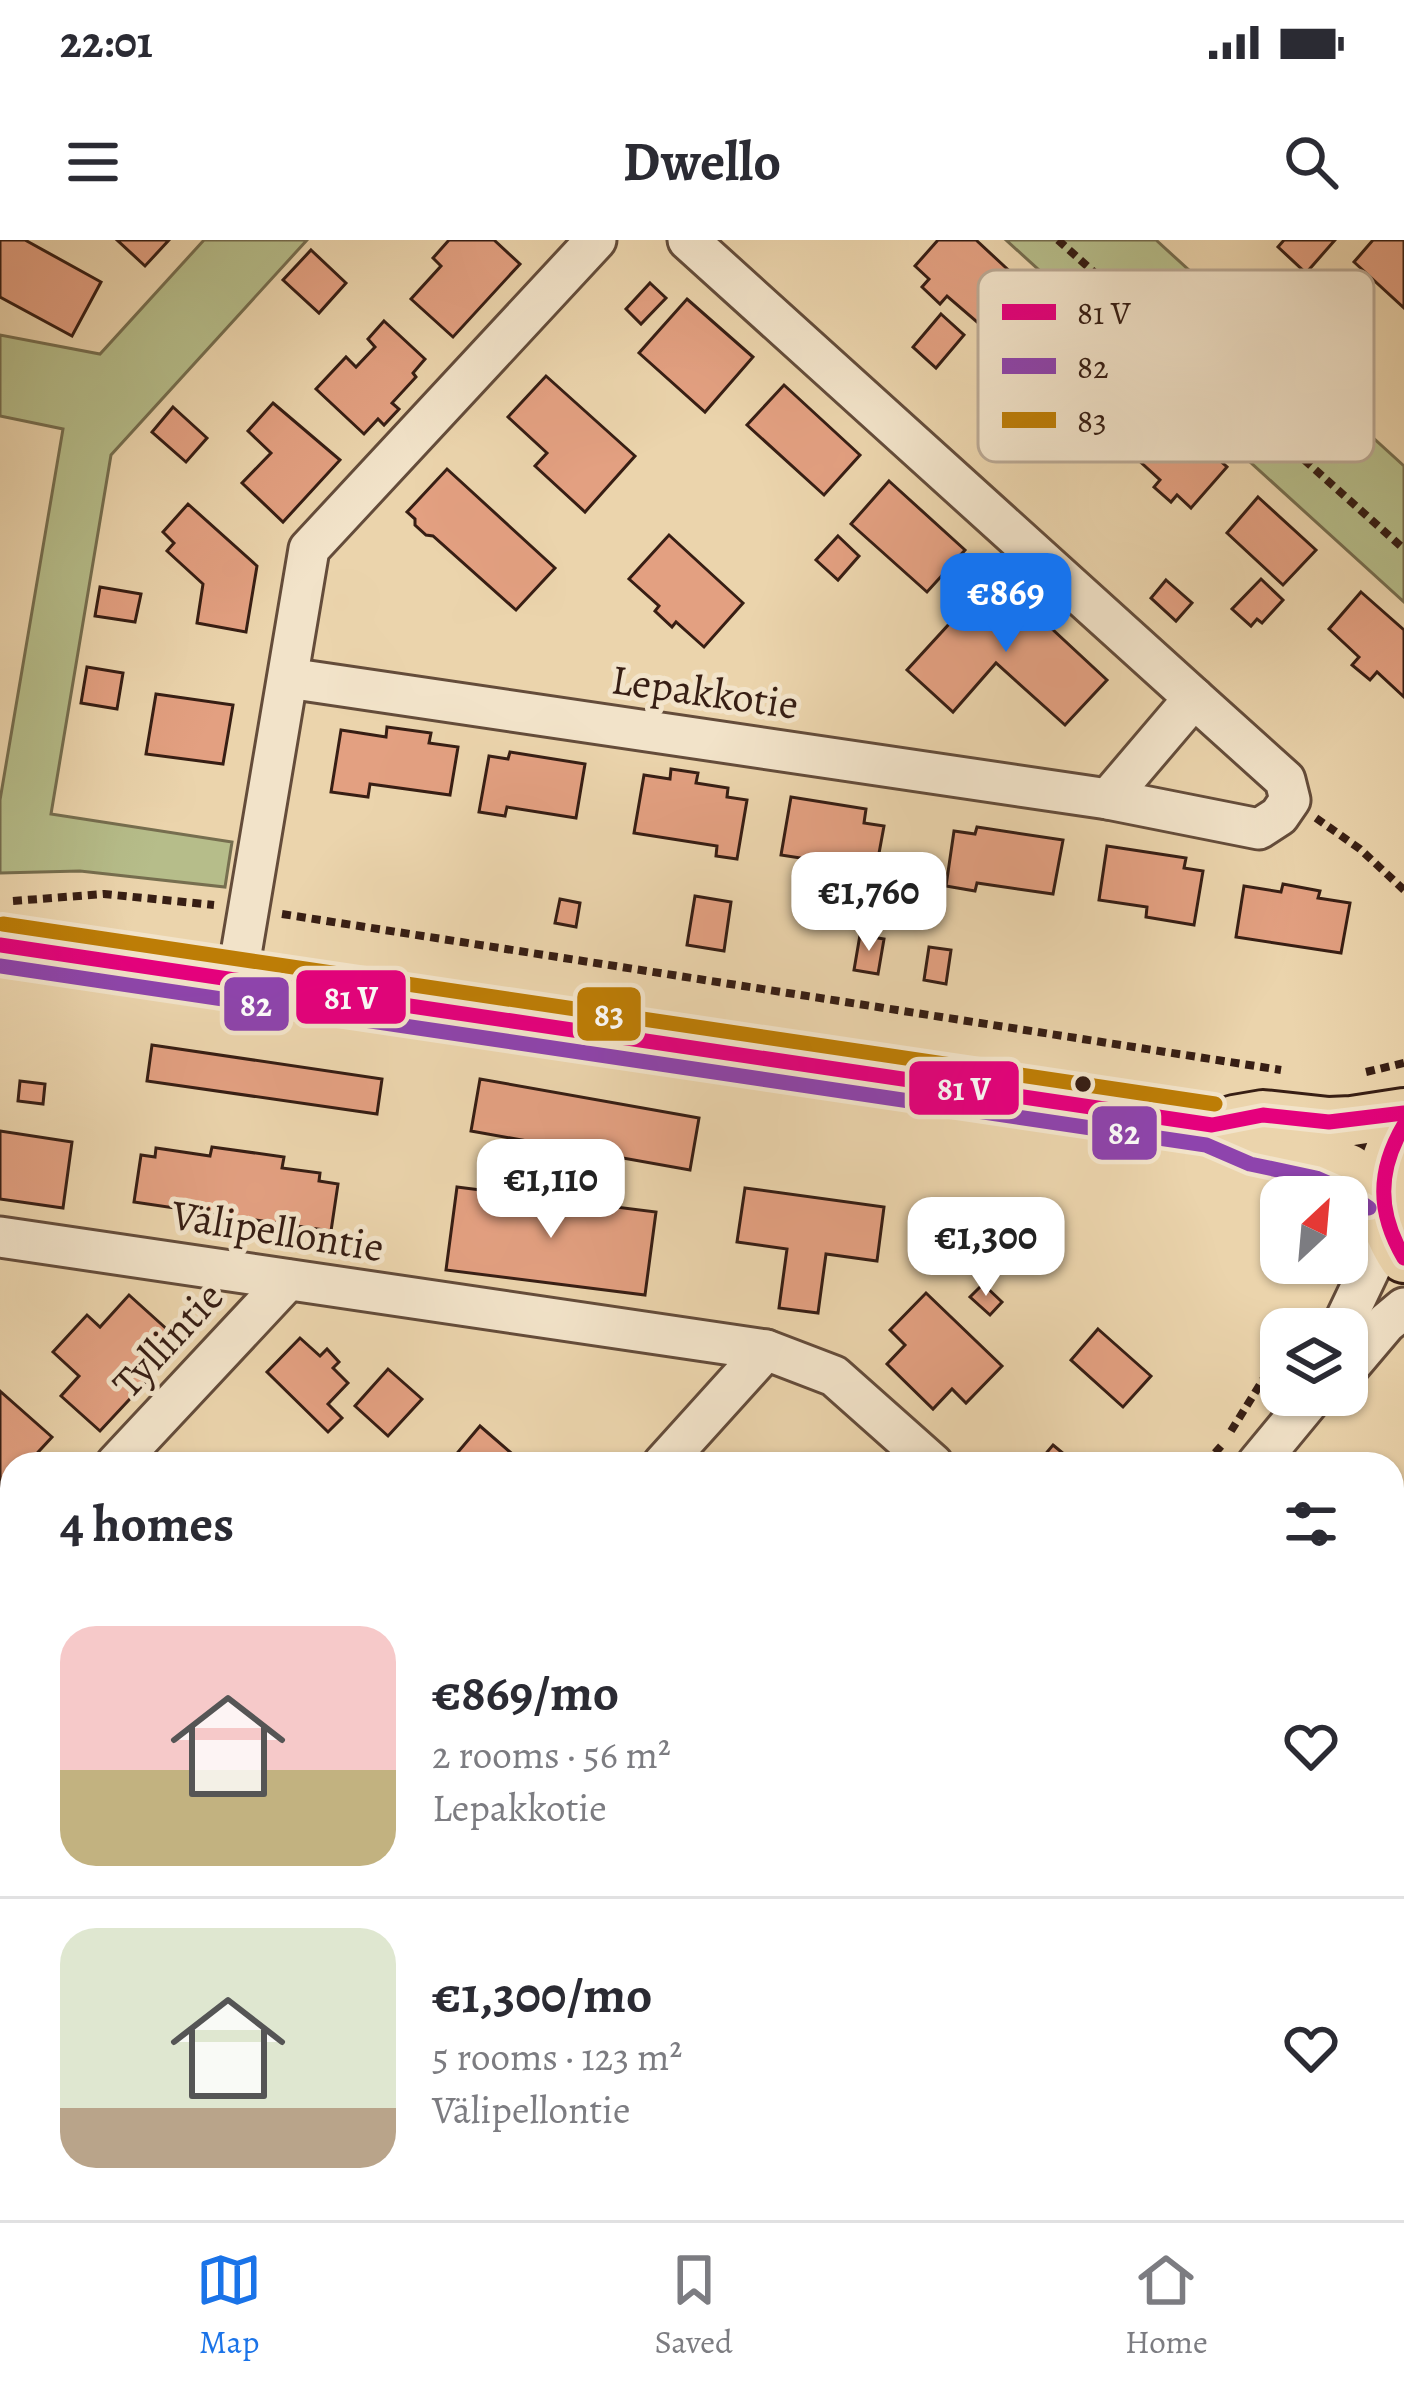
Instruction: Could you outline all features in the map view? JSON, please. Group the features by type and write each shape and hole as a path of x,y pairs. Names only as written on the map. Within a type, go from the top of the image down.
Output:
{"main road":[{"path":"0,945 1212,1125 1256,1144 1322,1158 1349,1169 1390,1223"},
{"path":"1212,1125 1263,1114 1330,1122 1404,1113"},
{"path":"1390,1223 1388,1153 1404,1125"}],"street":[{"path":"237,978 309,549 596,240"},
{"path":"688,240 1285,780 1290,800"},
{"name":"Lepakkotie","path":"288,678 1108,799 1259,829 1279,816 1290,800"},
{"path":"1108,799 1194,698"},
{"path":"1351,1308 1390,1223"},
{"name":"Välipellontie","path":"0,1237 766,1351 834,1376 920,1452"},
{"name":"Tyllintie","path":"127,1452 288,1280"},
{"path":"1368,1344 1404,1307"},
{"path":"674,1452 766,1351"},
{"path":"1267,1452 1297,1416"}],"path":[{"path":"1058,240 1092,270"},
{"path":"1307,462 1404,549"},
{"path":"1290,800 1360,849 1404,890"},
{"path":"0,901 104,894 248,908 1295,1072"},
{"path":"1360,1074 1404,1063"},
{"path":"1215,1452 1260,1384"}],"green space":[{"path":"204,240 307,240 111,455 51,814 232,842 225,887 80,871 0,873 0,800 63,429 0,416 0,335 100,354"},
{"path":"1006,240 1156,240 1189,270 1039,270"},
{"path":"1374,439 1404,466 1404,602 1250,462 1374,462"}],"building":[{"path":"0,240 25,240 101,282 72,336 0,297"},
{"path":"117,240 169,240 145,266"},
{"path":"449,240 494,240 520,264 453,337 411,299 441,266 433,258"},
{"path":"938,240 976,240 1008,270 978,270 977,322 947,296 940,304 922,287 929,279 915,266"},
{"path":"1284,240 1335,240 1309,270 1278,247"},
{"path":"1373,240 1404,240 1404,308 1374,280 1374,270 1363,270 1354,262"},
{"path":"311,250 346,283 319,313 283,280"},
{"path":"650,283 666,298 641,324 626,309"},
{"path":"687,299 753,357 705,412 639,353"},
{"path":"941,314 964,335 936,368 913,347"},
{"path":"384,321 425,359 413,373 416,377 392,403 399,409 384,425 378,419 364,434 316,389 346,357 356,367 375,347 368,339"},
{"path":"546,376 635,456 585,512 535,466 547,453 508,417"},
{"path":"784,385 860,455 824,495 747,425"},
{"path":"273,403 340,460 283,522 242,483 271,453 248,431"},
{"path":"173,407 207,438 186,462 152,432"},
{"path":"1140,462 1221,462 1227,467 1191,508 1177,495 1171,502 1154,487 1160,480"},
{"path":"447,469 555,568 516,610 433,536 426,535 407,512"},
{"path":"889,481 965,550 927,592 851,524"},
{"path":"1258,497 1316,550 1283,585 1227,533"},
{"path":"188,504 257,566 246,632 197,623 203,584 167,551 174,543 163,532"},
{"path":"669,535 743,603 704,647 676,622 672,627 655,611 659,606 629,579"},
{"path":"838,536 859,556 838,580 816,560"},
{"path":"994,575 1107,680 1065,725 996,663 953,712 907,670"},
{"path":"1261,579 1283,600 1262,623 1257,619 1251,626 1232,609"},
{"path":"1166,580 1192,603 1176,621 1151,598"},
{"path":"100,587 141,594 135,622 95,616"},
{"path":"1361,592 1404,630 1404,697 1377,672 1370,680 1352,665 1359,657 1329,629"},
{"path":"87,667 123,673 117,709 81,703"},
{"path":"156,694 233,705 223,764 146,754"},
{"path":"387,727 431,733 429,743 458,747 450,795 370,784 368,797 331,792 341,730 386,737"},
{"path":"510,752 585,764 576,818 507,807 505,816 479,812 489,756 508,759"},
{"path":"671,769 698,773 696,783 728,788 727,797 747,800 737,859 716,856 717,846 634,833 644,775 670,779"},
{"path":"791,797 866,809 864,823 884,826 875,875 781,855"},
{"path":"977,827 1063,840 1053,894 977,883 975,891 946,886 954,831 975,834"},
{"path":"1107,846 1186,858 1184,868 1203,871 1194,925 1146,917 1147,907 1099,900"},
{"path":"1283,884 1320,891 1318,898 1350,903 1341,953 1236,937 1244,886 1281,892"},
{"path":"695,896 731,902 724,951 687,945"},
{"path":"560,899 580,903 576,927 555,923"},
{"path":"860,935 884,939 878,974 854,970"},
{"path":"929,947 951,950 946,984 924,980"},
{"path":"152,1045 382,1079 377,1114 147,1081"},
{"path":"480,1079 699,1118 690,1170 471,1131"},
{"path":"20,1081 45,1084 43,1104 18,1101"},
{"path":"0,1131 72,1142 63,1208 0,1199"},
{"path":"212,1147 284,1157 282,1168 320,1173 319,1181 338,1184 331,1231 134,1202 141,1155 155,1157 156,1148 210,1156"},
{"path":"457,1187 656,1212 645,1295 446,1270"},
{"path":"745,1188 884,1207 877,1261 826,1254 818,1313 779,1308 787,1249 737,1242"},
{"path":"999,1203 1017,1220 1005,1233 986,1217"},
{"path":"983,1284 1002,1302 990,1315 970,1297"},
{"path":"926,1293 1002,1366 966,1403 952,1389 933,1409 887,1364 905,1345 890,1330"},
{"path":"129,1295 170,1332 142,1362 154,1373 100,1431 61,1396 79,1376 53,1352 87,1315 100,1327"},
{"path":"1098,1329 1151,1376 1123,1407 1071,1360"},
{"path":"300,1338 320,1356 327,1349 339,1362 333,1368 348,1383 328,1404 342,1418 328,1432 267,1372"},
{"path":"388,1369 422,1399 388,1436 355,1406"},
{"path":"0,1391 52,1437 38,1452 0,1452"},
{"path":"480,1426 510,1452 458,1452"}],"transit line":[{"name":"83","path":"3,924 1215,1104"},
{"path":"0,945 1212,1125 1263,1115 1329,1122 1404,1113"},
{"name":"82","path":"0,966 1206,1145 1250,1164 1316,1178 1369,1208"},
{"path":"1404,1125 1389,1159 1384,1192 1389,1224 1404,1258"}]}
